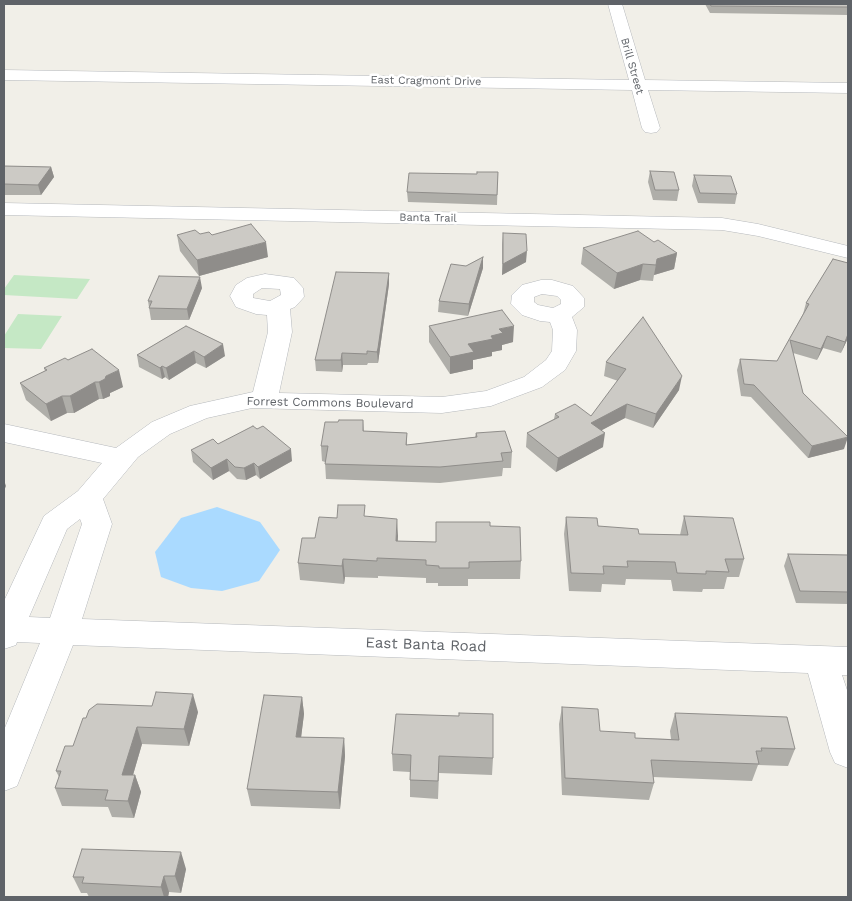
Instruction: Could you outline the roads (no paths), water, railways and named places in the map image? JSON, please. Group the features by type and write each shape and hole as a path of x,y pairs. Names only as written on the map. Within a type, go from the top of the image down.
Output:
{"street":[{"name":"Brill Street","path":"615,4 651,128"},
{"name":"East Cragmont Drive","path":"4,74 848,88"},
{"name":"Banta Trail","path":"4,209 722,224 758,230 848,252"},
{"path":"264,400 280,332 278,306"},
{"name":"Forrest Commons Boulevard","path":"5,631 55,523 88,498 121,458 152,434 189,416 230,404 264,400 442,405 491,398 526,386 556,365 564,350 566,340 566,330 559,314"},
{"path":"4,433 121,458"},
{"path":"4,774 62,630 97,524 88,498"},
{"name":"East Banta Road","path":"5,631 62,630 835,661"},
{"path":"835,661 848,752"}],"water":[{"path":"217,507 260,522 280,550 259,581 222,591 191,588 161,577 155,552 181,518"}]}
